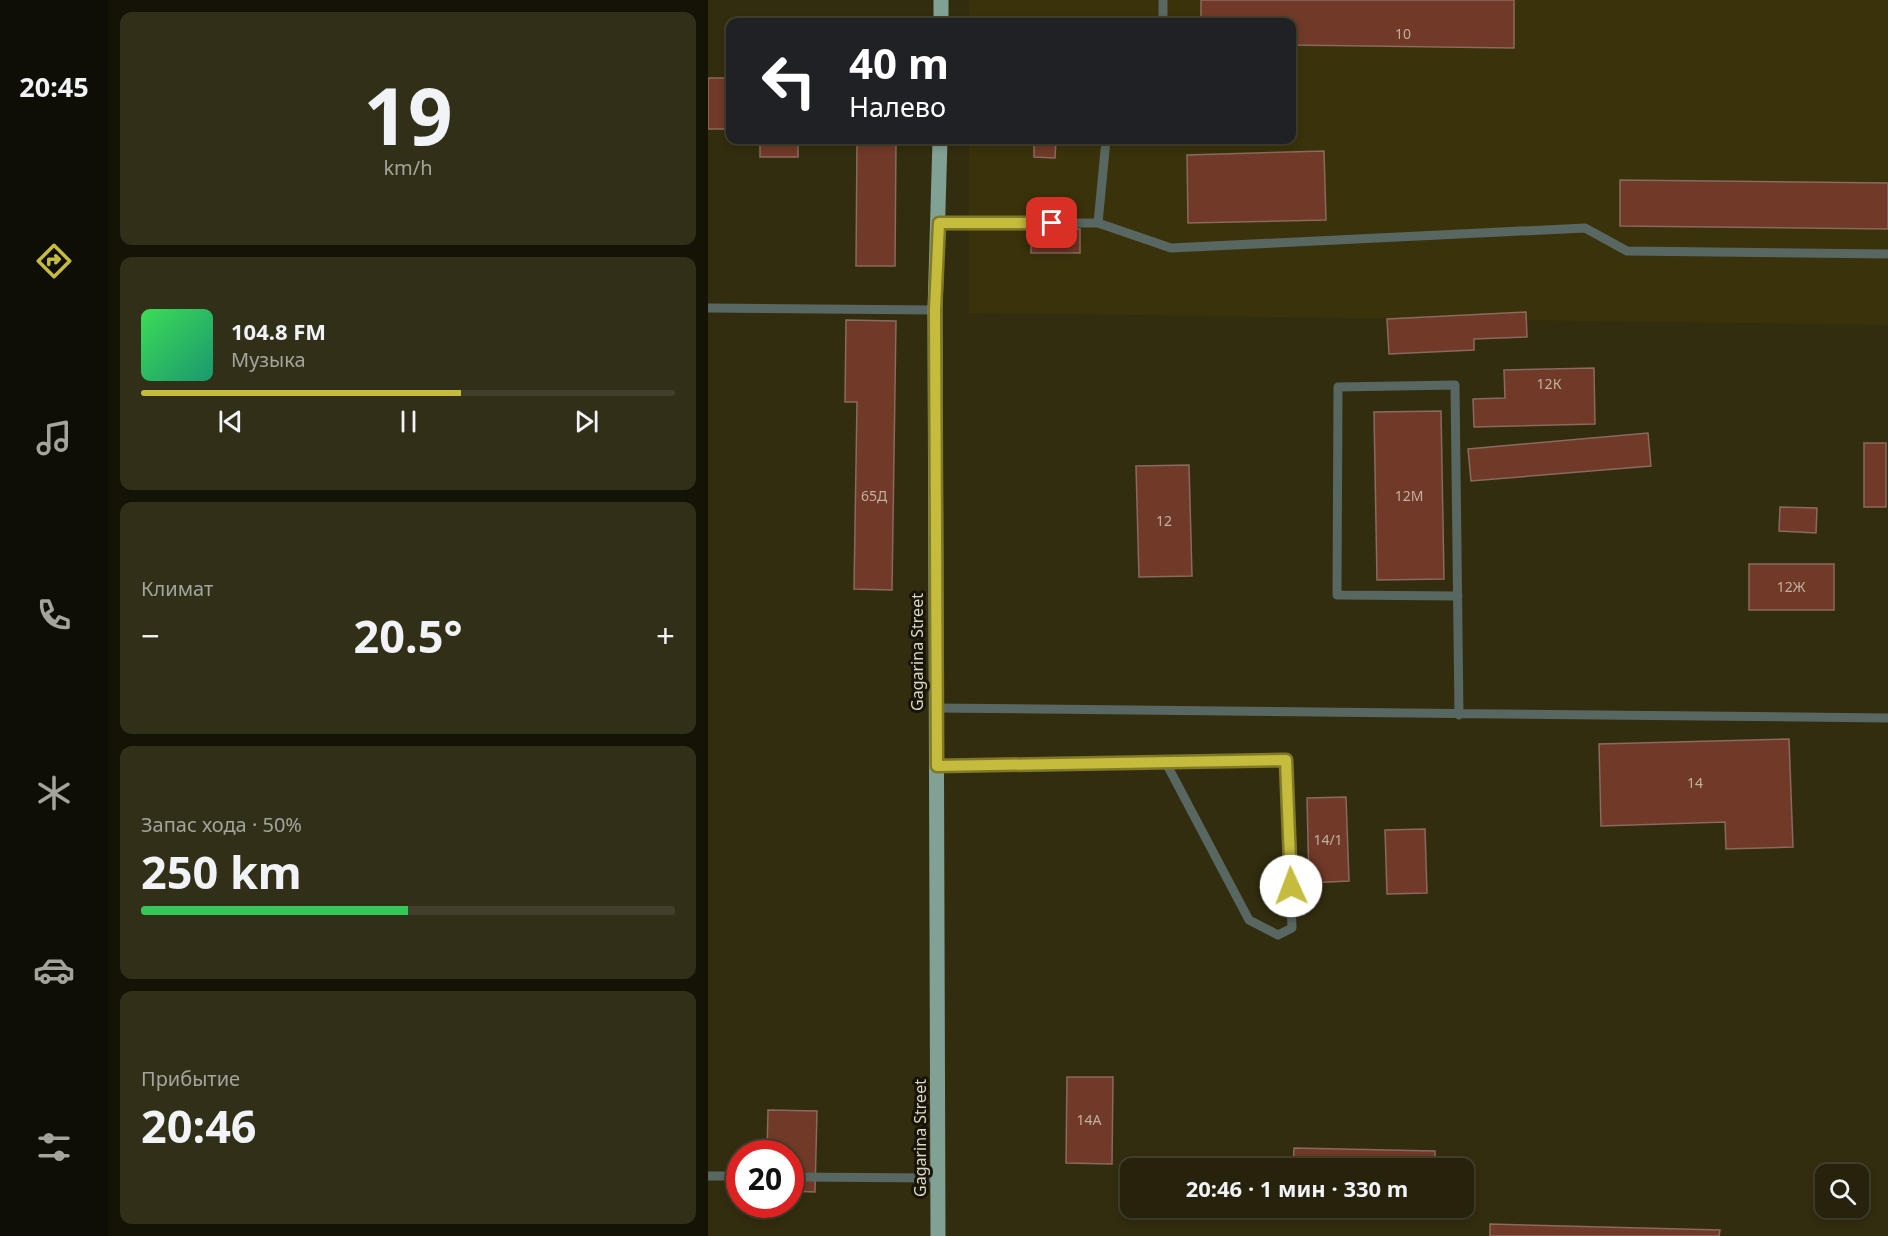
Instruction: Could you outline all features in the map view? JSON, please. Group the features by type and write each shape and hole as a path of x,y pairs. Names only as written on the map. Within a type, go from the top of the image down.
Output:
{"main road":[{"path":"941,0 941,18"},
{"name":"Gagarina Street","path":"938,1236 935,310 940,144"}],"lane":[{"path":"1163,0 1163,18"},
{"path":"1098,223 1106,144"},
{"path":"939,223 1098,223 1171,248 1586,228 1627,251 1888,254"},
{"path":"708,308 935,310"},
{"path":"1458,596 1337,595 1338,387 1455,385 1458,596 1459,715"},
{"path":"935,708 1888,718"},
{"path":"937,766 1286,760 1293,928 1278,934 1249,920 1166,763"},
{"path":"708,1176 726,1176"},
{"path":"804,1177 938,1178"}],"shaded area":[{"path":"969,0 1888,0 1888,325 969,313 969,144 1296,144 1296,18 969,18"}],"building":[{"path":"1201,0 1514,0 1514,48 1296,45 1296,18 1201,18"},
{"path":"708,78 726,78 726,129 708,129"},
{"path":"760,144 798,144 798,157 760,157"},
{"path":"857,144 896,144 895,266 856,266"},
{"path":"1034,144 1056,144 1055,158 1034,157"},
{"path":"1324,151 1326,220 1188,223 1187,155"},
{"path":"1620,180 1888,183 1888,229 1620,226"},
{"path":"1031,228 1080,229 1080,253 1031,253"},
{"path":"1526,312 1527,337 1474,339 1474,350 1389,354 1387,319"},
{"path":"846,320 896,321 892,590 854,589 857,402 845,402"},
{"path":"1594,368 1595,424 1474,427 1473,399 1505,398 1504,370"},
{"path":"1441,411 1444,579 1377,580 1374,412"},
{"path":"1648,433 1651,466 1471,481 1468,449"},
{"path":"1864,443 1886,443 1886,507 1864,507"},
{"path":"1189,465 1192,576 1139,577 1136,466"},
{"path":"1780,507 1817,508 1816,533 1779,531"},
{"path":"1749,564 1834,564 1834,610 1749,610"},
{"path":"1789,739 1793,847 1726,849 1725,822 1601,826 1599,744"},
{"path":"1346,797 1349,881 1309,883 1307,798"},
{"path":"1425,829 1427,893 1387,894 1385,830"},
{"path":"1067,1077 1113,1077 1112,1164 1066,1163"},
{"path":"768,1110 817,1111 815,1192 804,1192 804,1140 767,1140"},
{"path":"1294,1148 1435,1151 1435,1158 1294,1158"},
{"path":"1490,1224 1720,1230 1719,1236 1490,1236"}],"route":[{"path":"1052,223 939,223 935,310 937,766 1286,760 1291,886"}]}
